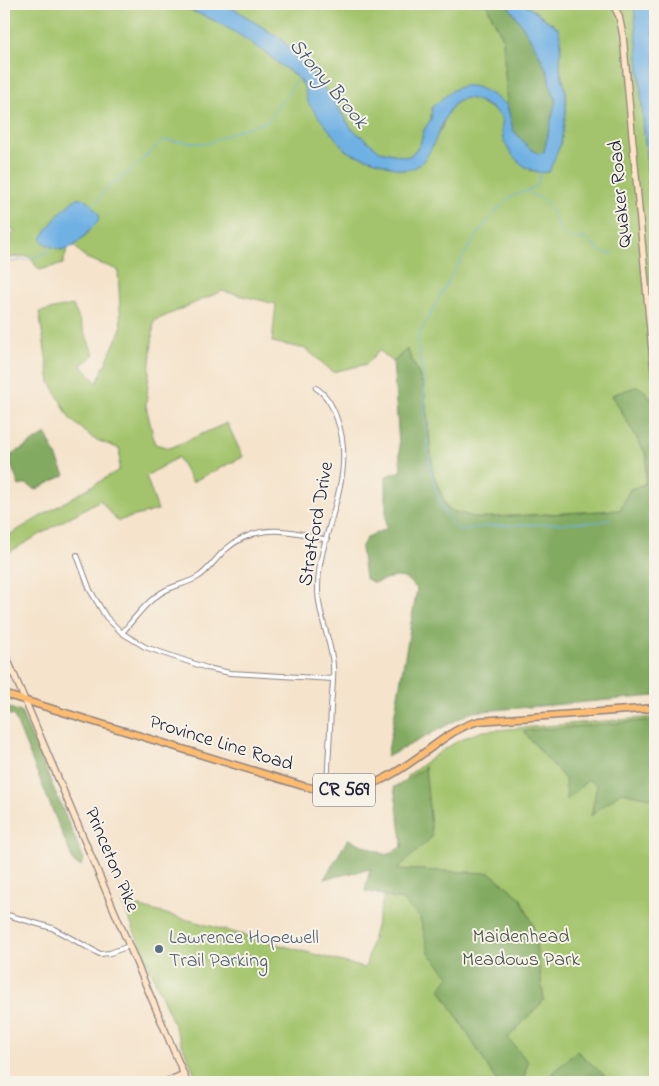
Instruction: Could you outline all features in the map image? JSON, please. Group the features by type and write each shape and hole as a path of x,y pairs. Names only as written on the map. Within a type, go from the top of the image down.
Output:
{"main road":[{"name":"Quaker Road","path":"613,4 619,16 623,36 655,383"},
{"name":"Princeton Pike","path":"4,651 128,946 188,1082"},
{"name":"Province Line Road","path":"4,694 303,786 326,790 352,790 375,784 396,773 451,733 479,721 655,708"},
{"path":"166,1082 184,1074"}],"street":[{"name":"Stratford Drive","path":"316,388 325,396 336,416 342,434 344,450 343,473 320,568 318,591 321,613 332,656 333,679 326,790"},
{"path":"122,634 152,600 167,590 196,578 210,567 226,550 242,539 261,532 282,530 296,531 327,540"},
{"path":"77,555 90,590 100,610 122,634 136,643 155,651 216,670 244,674 333,679"},
{"path":"4,914 52,928 100,954 110,953 128,946"}],"green space":[{"path":"4,4 174,4 215,20 249,40 299,79 305,88 309,103 346,151 403,170 442,128 446,114 456,103 465,98 475,99 500,115 503,122 502,131 516,158 532,171 561,143 566,112 566,92 560,69 561,39 552,23 524,4 634,4 655,268 655,402 645,391 612,395 647,456 645,484 630,489 620,510 477,518 448,510 433,474 424,386 407,349 393,362 379,350 367,364 333,372 306,349 272,342 276,304 222,291 154,321 146,406 155,444 170,448 227,423 243,457 192,482 178,457 146,476 158,510 117,521 100,500 4,555 4,538 119,470 120,449 94,439 70,419 50,382 39,312 73,305 94,355 81,365 97,383 121,328 118,270 86,258 74,246 89,232 87,200 77,198 45,232 61,250 67,249 63,264 39,270 29,256 4,258 4,245 7,245 15,230 4,227"},
{"path":"224,4 486,4 503,39 507,105 478,87 431,114 431,119 424,130 420,145 411,155 406,157 379,151 351,128 335,103 303,61 282,40"},
{"path":"486,4 507,4 536,48 548,73 556,100 544,152 539,154 529,148 513,130 507,105 503,39"},
{"path":"407,349 424,386 433,474 448,510 477,518 620,510 630,489 645,484 647,456 612,395 638,386 655,402 655,696 472,712 387,757 417,589 412,583 402,578 397,577 374,583 365,578 361,548 367,537 386,529 386,476 401,471 393,362"},
{"path":"46,434 65,475 35,490 27,484 19,486 8,457"},
{"path":"4,706 21,712 84,859 81,866 74,863 14,716 4,713"},
{"name":"Maidenhead Meadows Park","path":"655,717 655,1082 198,1082 122,902 365,968 384,896 397,900 399,870 396,869 400,866 407,776 453,744 472,734 483,731"},
{"path":"655,720 655,799 621,792 591,816 597,785 588,780 567,800 565,779 523,731"},
{"path":"425,767 432,837 397,869 490,873 520,897 533,924 544,1000 508,1038 528,1062 523,1082 497,1082 440,989 449,976 429,953 420,918 402,900 365,891 370,869 324,879 348,839 387,855 403,846 394,787"},
{"path":"577,1051 606,1077 609,1082 543,1082"}],"water":[{"name":"Stony Brook","path":"174,4 224,4 282,40 303,61 335,103 351,128 380,151 406,157 411,155 420,145 424,130 431,119 432,107 457,88 464,86 477,87 484,90 507,105 513,130 529,148 539,154 544,152 556,100 548,73 536,48 507,4 524,4 558,28 561,39 560,69 566,92 566,112 561,143 549,172 533,171 518,161 507,147 502,132 502,119 499,114 479,101 464,99 454,104 426,157 417,166 402,170 354,154 345,149 311,107 303,86 296,76 229,29 185,7"},
{"path":"634,4 651,4 655,53 655,268"},
{"path":"77,198 87,200 99,214 98,222 74,246 61,250 45,244 41,239 48,228 62,211"}],"waterway":[{"path":"93,206 109,186 128,173 163,140 206,144 236,131 268,121 292,88 298,76"},
{"path":"540,171 537,185 516,194 506,201 477,235 419,334 418,347 423,377 427,440 434,483 440,503 448,519 459,530 489,526 599,522 611,519"},
{"path":"528,193 543,199 549,205 558,227 567,237 573,239 583,238 606,253 614,253"},
{"path":"9,262 32,258 52,248"}],"place":[{"name":"Lawrence Hopewell Trail Parking","path":"159,949"}]}
